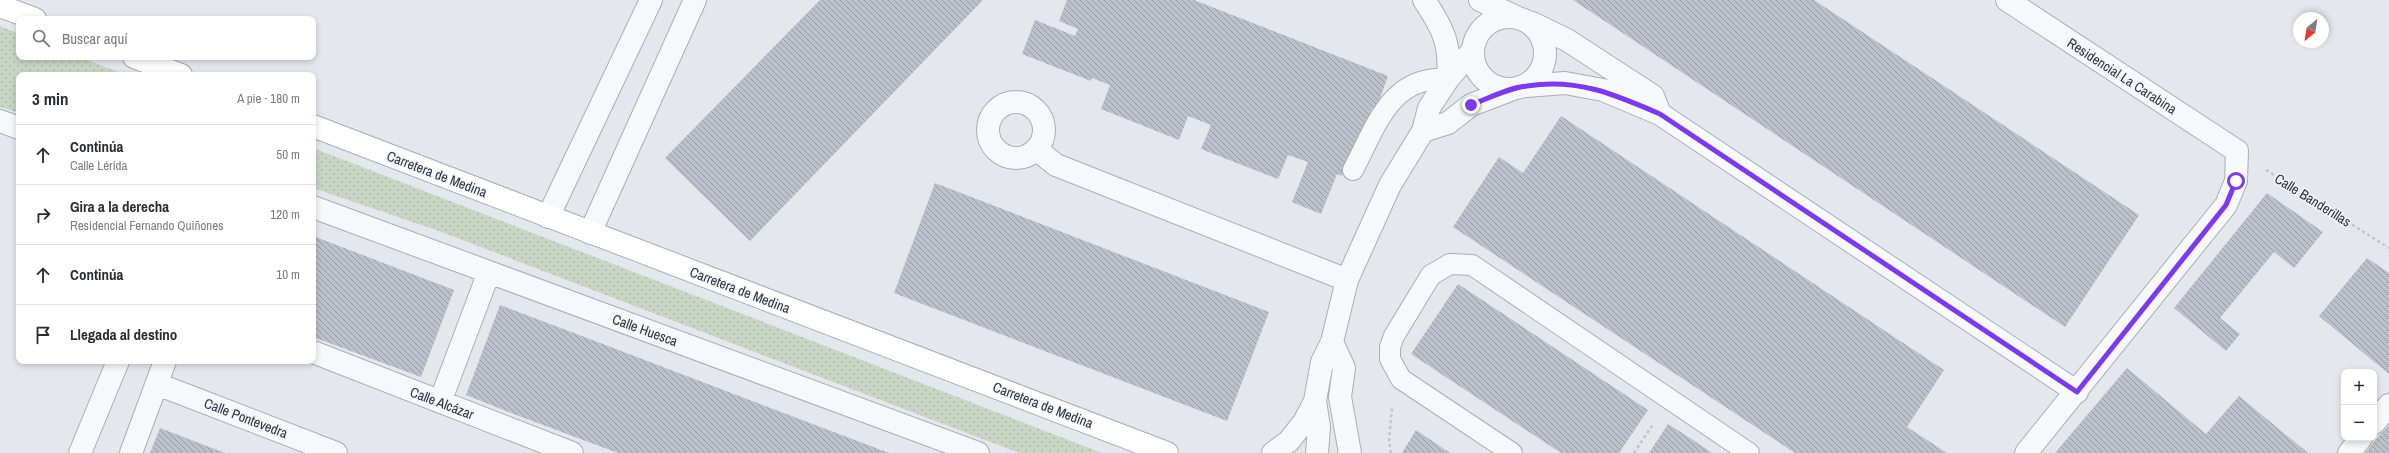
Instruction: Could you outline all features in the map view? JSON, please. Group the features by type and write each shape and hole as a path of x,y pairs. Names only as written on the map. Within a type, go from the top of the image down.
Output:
{"main road":[{"path":"0,6 27,16"},
{"path":"142,60 173,72"},
{"name":"Carretera de Medina","path":"316,127 1167,453"}],"street":[{"path":"548,217 651,0"},
{"path":"590,233 695,0"},
{"path":"1424,0 1446,37 1450,58 1448,79"},
{"path":"1480,0 1567,40 1653,96 1660,114"},
{"name":"Residencial La Carabina","path":"2015,2 2237,151"},
{"path":"1423,131 1448,123 1471,105 1519,88 1536,78 1543,68 1546,55 1545,42 1539,31 1524,20 1505,16 1493,20 1482,28 1475,38 1473,50 1474,63 1479,75 1489,83 1500,89 1519,88 1565,83 1603,90 1660,114 2077,392"},
{"path":"1273,453 1289,441 1304,422 1314,401 1322,362 1332,342 1347,280 1390,185 1423,131 1429,108 1448,79 1473,50"},
{"path":"0,121 16,127"},
{"path":"1036,150 1056,165 1347,280"},
{"path":"2026,453 2077,392 2226,205 2236,181 2237,151"},
{"name":"Calle Huesca","path":"316,208 978,453"},
{"path":"440,402 489,272"},
{"path":"1332,342 1344,368 1340,397 1350,453"},
{"name":"Calle Alcázar","path":"316,353 440,402 543,448 572,453"},
{"path":"80,453 117,364"},
{"path":"131,453 164,364"},
{"name":"Calle Pontevedra","path":"156,384 336,453"},
{"path":"1314,401 1319,427 1317,453"},
{"path":"2377,419 2389,405"},
{"path":"2348,453 2358,441"}],"lane":[{"path":"1353,170 1388,103 1405,87 1418,81 1433,78 1448,79"},
{"path":"1512,453 1401,379 1390,358 1390,347 1394,336 1430,275 1450,264 1461,263 1472,265 1749,453"}],"path":[{"name":"Calle Banderillas","path":"2237,151 2389,248"},
{"path":"1391,453 1389,441 1390,417 1401,379"},
{"path":"1634,453 1670,399"}],"green space":[{"path":"0,26 16,33 16,60 87,60 118,72 16,72 16,112 0,107"},
{"path":"316,149 1102,453 1019,453 439,231 316,189"}],"building":[{"path":"820,0 983,0 750,241 665,158"},
{"path":"1067,0 1194,0 1388,76 1376,109 1372,108 1362,135 1359,134 1342,176 1337,174 1321,214 1292,202 1308,162 1288,155 1278,179 1201,149 1211,125 1188,116 1179,140 1101,109 1110,85 1092,78 1091,81 1022,54 1035,20 1075,36 1078,29 1059,21"},
{"path":"1573,0 1814,0 2139,215 2065,327"},
{"path":"1561,116 1944,370 1907,427 1947,453 1795,453 1453,227 1499,157 1523,173"},
{"path":"935,183 1269,312 1227,421 894,293"},
{"path":"2267,193 2323,232 2294,268 2274,252 2220,318 2240,334 2226,351 2174,308"},
{"path":"316,237 454,290 421,377 316,338"},
{"path":"2367,258 2389,273 2389,374 2319,316"},
{"path":"1458,284 1648,410 1619,453 1561,453 1411,354"},
{"path":"500,305 889,453 618,453 519,416 466,395"},
{"path":"2127,368 2206,434 2239,396 2308,453 2055,453"},
{"path":"1668,424 1693,440 1712,453 1649,453"},
{"path":"2389,425 2389,453 2365,453 2375,441 2377,441"},
{"path":"160,428 225,453 150,453"},
{"path":"1416,430 1450,453 1402,453"}],"route":[{"path":"1471,105 1513,89 1526,86 1565,83 1603,90 1660,114 2077,392 2226,205 2236,181"}]}
